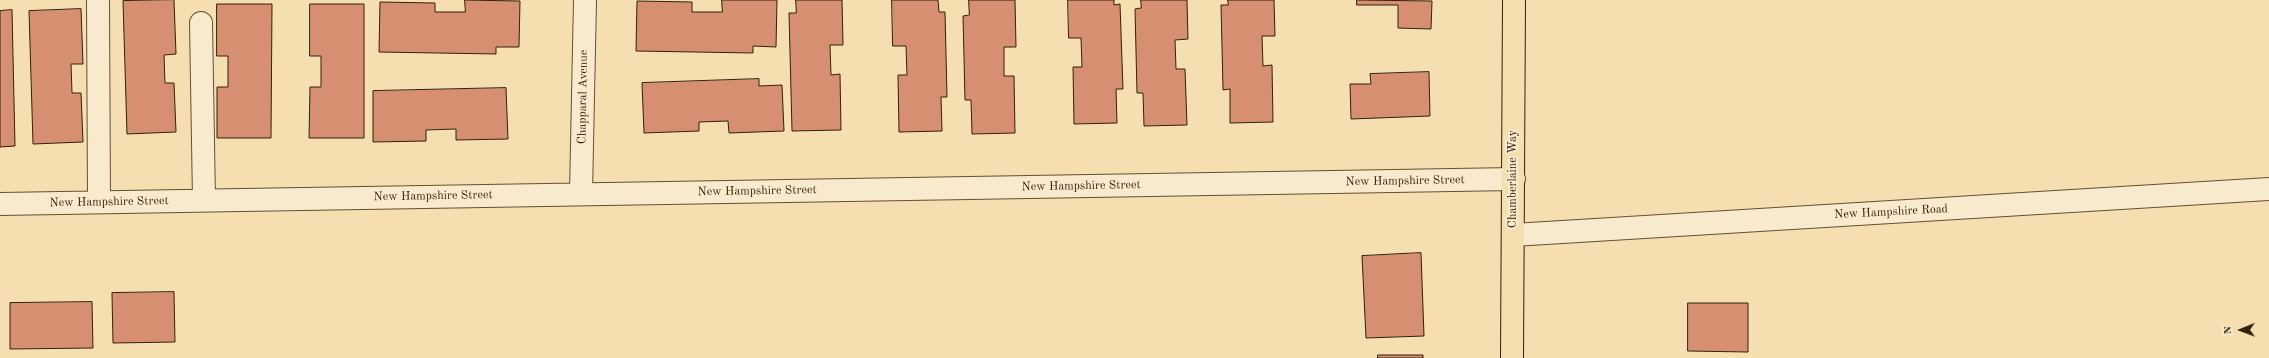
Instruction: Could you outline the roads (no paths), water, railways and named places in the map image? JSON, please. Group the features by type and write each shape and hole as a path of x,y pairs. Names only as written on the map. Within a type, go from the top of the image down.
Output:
{"main road":[{"name":"Chamberlaine Way","path":"1512,358 1514,0"}],"street":[{"path":"98,0 99,202"},
{"name":"Chapparal Avenue","path":"581,193 585,0"},
{"path":"201,23 204,200"},
{"name":"New Hampshire Street","path":"0,204 581,193 1514,179"},
{"name":"New Hampshire Road","path":"1513,236 2269,189"}]}
